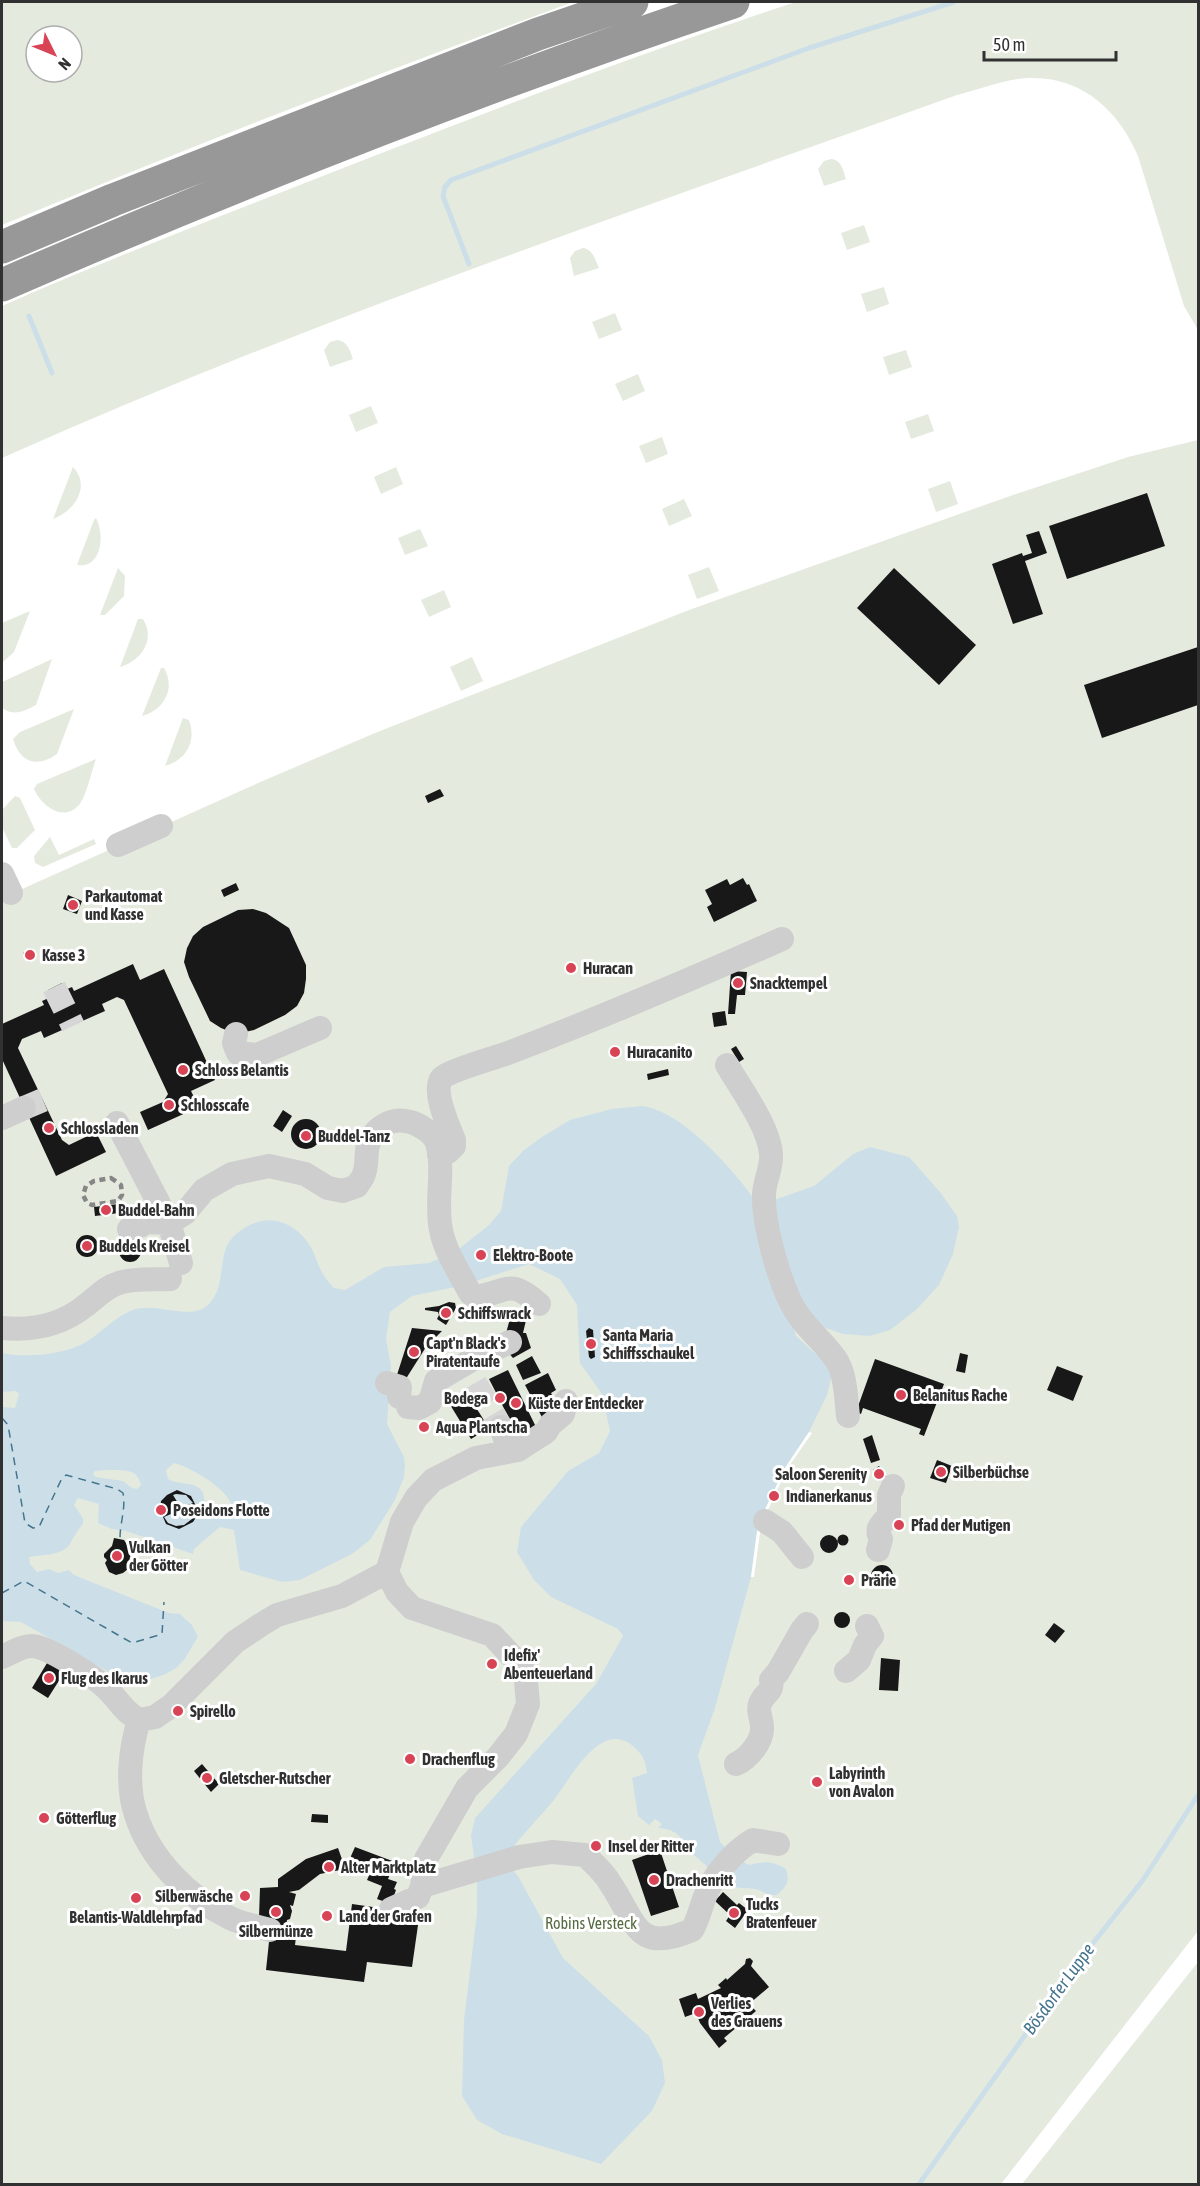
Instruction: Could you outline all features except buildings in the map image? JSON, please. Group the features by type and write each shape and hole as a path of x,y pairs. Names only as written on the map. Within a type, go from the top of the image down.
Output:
{"highway":[{"path":"2,247 113,200 440,72 538,34 632,2"},
{"path":"2,285 152,220 452,101 733,2"}],"street":[{"path":"118,845 161,826"},
{"path":"439,1155 448,1152 454,1146 440,1101 441,1078 447,1073 548,1038 782,939"},
{"path":"236,1034 234,1043 238,1053 257,1055 320,1028"},
{"path":"727,1065 762,1125 772,1155 764,1195 770,1239 785,1288 806,1327 836,1359 842,1374 848,1416"},
{"path":"2,1118 24,1108"},
{"path":"129,1229 146,1222 169,1223 184,1213 204,1190 232,1174 268,1166 305,1174 328,1188 344,1191 357,1186 365,1173 365,1157 373,1134 396,1120 411,1121 426,1129 436,1141 439,1155 438,1205 441,1232 470,1293 476,1297 512,1287 523,1291 539,1304"},
{"path":"2,1328 20,1330 42,1327 68,1319 120,1276 176,1271 169,1223 117,1123"},
{"path":"399,1393 419,1408 429,1402 435,1381 475,1358 510,1342"},
{"path":"391,1909 418,1897 426,1859 467,1788 498,1757 516,1734 528,1704 522,1667 492,1635 412,1608 397,1592 387,1572 402,1522 416,1498 433,1480 476,1458 518,1450 546,1432 551,1424 563,1414 566,1401"},
{"path":"501,1427 509,1451"},
{"path":"878,1550 881,1539 878,1533 879,1525 889,1515 889,1495 893,1486"},
{"path":"765,1521 782,1532 802,1557"},
{"path":"2,1657 21,1648 34,1646 46,1649 98,1681 124,1710 139,1719 155,1717 171,1706 235,1642 262,1624 277,1615 342,1596 387,1572"},
{"path":"736,1764 747,1759 763,1730 758,1710 761,1700 770,1692 771,1680 807,1624"},
{"path":"846,1671 859,1660 865,1645 872,1636 867,1626"},
{"path":"139,1719 132,1755 131,1794 135,1814 145,1836 168,1869 201,1900 231,1919 270,1930"},
{"path":"422,1886 519,1857 552,1852 585,1855 612,1884 630,1921 646,1935 662,1940 692,1930 700,1917 704,1898 710,1885 738,1849 753,1840 778,1844"}],"green space":[{"path":"2,2 573,2 286,110 2,225"},
{"path":"796,2 1198,2 1198,330 1184,306 1138,156 1120,125 1096,99 1082,90 1066,83 1029,78 1002,82 957,95 356,312 119,407 2,458 2,306 125,254 448,127 621,62"},
{"path":"831,159 840,163 846,179 824,186 818,169 824,161"},
{"path":"864,225 870,242 847,250 841,233"},
{"path":"583,248 595,258 599,268 574,276 570,258 575,251"},
{"path":"884,287 889,304 867,312 861,294"},
{"path":"615,313 622,330 599,339 592,322"},
{"path":"337,340 346,344 353,359 330,367 324,350 330,342"},
{"path":"906,350 912,367 889,375 883,357"},
{"path":"638,374 645,391 623,401 615,384"},
{"path":"371,406 378,423 356,432 349,415"},
{"path":"928,414 934,431 911,439 905,422"},
{"path":"662,437 668,454 646,463 639,446"},
{"name":"Robins Versteck","path":"1198,440 1198,1931 1001,2184 2,2184 2,898 375,733 689,610 1010,496 1128,457"},
{"path":"73,467 81,483 78,498 67,511 53,519"},
{"path":"396,467 403,484 381,494 374,477"},
{"path":"950,481 958,504 936,512 928,489"},
{"path":"684,499 692,516 669,526 662,509"},
{"path":"96,518 101,541 99,549 92,562 77,565 94,520"},
{"path":"420,529 428,546 405,555 398,538"},
{"path":"709,567 719,591 697,599 688,575"},
{"path":"118,568 125,576 124,596 105,615 100,615"},
{"path":"444,590 451,607 429,617 421,600"},
{"path":"30,611 14,652 2,663 2,623"},
{"path":"138,619 143,619 147,627 147,642 140,655 120,667"},
{"path":"472,657 483,681 461,691 450,667"},
{"path":"52,659 36,705 19,712 11,712 2,708 2,682"},
{"path":"161,668 164,668 169,684 166,698 156,709 142,716"},
{"path":"74,709 57,754 36,762 30,761 20,753 13,739 20,732"},
{"path":"183,718 189,720 191,728 192,736 188,749 179,759 165,766"},
{"path":"96,759 84,796 73,810 60,812 53,810 37,795 34,789 37,784"},
{"path":"15,796 20,798 35,830 17,848 12,848 2,827 2,810"},
{"path":"50,837 59,855 94,839 96,844 43,867 35,863 34,856"},
{"path":"1198,1962 1198,2184 1022,2184"}],"shaded area":[{"path":"642,1106 673,1118 720,1158 755,1200 774,1200 814,1186 853,1154 870,1147 909,1157 940,1192 957,1216 959,1227 953,1254 939,1285 916,1310 890,1330 870,1336 843,1334 817,1325 794,1327 796,1336 828,1365 832,1375 827,1395 809,1432 785,1468 758,1524 751,1577 715,1708 698,1755 720,1842 739,1860 749,1865 768,1862 786,1869 788,1881 785,1886 777,1895 736,1887 694,1855 677,1834 658,1828 662,1824 655,1819 649,1825 638,1816 632,1778 647,1773 641,1755 633,1746 620,1739 608,1740 596,1747 585,1758 549,1806 510,1851 510,1867 518,1876 563,1958 649,2036 662,2060 665,2083 652,2111 601,2164 502,2134 477,2120 462,2096 464,2020 477,1913 477,1878 471,1835 475,1818 596,1684 623,1636 618,1629 551,1597 534,1580 517,1552 521,1527 568,1471 599,1453 610,1431 602,1394 580,1363 577,1305 560,1279 529,1264 460,1286 412,1296 390,1312 386,1339 391,1366 387,1424 404,1457 404,1477 395,1500 370,1540 352,1554 300,1580 282,1582 240,1570 234,1530 220,1527 194,1549 193,1554 98,1523 99,1504 78,1498 74,1505 83,1518 83,1524 70,1544 58,1552 29,1557 30,1564 37,1572 49,1569 58,1573 69,1570 74,1575 169,1613 180,1614 192,1625 198,1637 184,1660 166,1674 151,1679 117,1677 21,1622 2,1621 2,1407 15,1408 19,1394 16,1391 2,1392 2,1353 33,1355 67,1350 86,1342 124,1314 140,1308 182,1312 201,1309 214,1298 221,1277 226,1248 231,1240 244,1228 261,1221 278,1221 301,1234 312,1249 323,1274 334,1288 345,1290 384,1267 429,1263 455,1252 489,1225 501,1211 509,1166 524,1150 570,1120 612,1109","holes":["174,1463 209,1480 225,1494 232,1508 226,1513 214,1514 208,1509 199,1488 168,1479 166,1470","124,1470 133,1473 141,1485 137,1489 132,1488 123,1481 96,1477 93,1474 95,1471"]}],"pier":[{"name":"Indianerkanus","path":"809,1432 812,1433 787,1469 761,1525 754,1577 751,1577 758,1524 785,1468"}],"waterway":[{"path":"469,264 443,196 445,187 451,180 809,48 954,2"},
{"path":"29,316 52,373"},
{"name":"Bösdorfer Luppe","path":"919,2184 1067,1976 1143,1880 1198,1795"}],"ferry route":[{"path":"2,1418 8,1425 25,1523 33,1528 39,1527 62,1478 66,1475 117,1489 123,1493 120,1538"},
{"path":"2,1593 24,1581 132,1643 162,1634 164,1602"}],"tunnel":[{"path":"54,987 73,1026"},
{"path":"24,1108 43,1100"},
{"path":"475,1383 501,1427"}],"railway":[{"path":"111,1178 121,1185 122,1195 118,1201 92,1205 87,1203 83,1195 86,1186 94,1181 111,1178"}],"place":[{"name":"Parkautomat und Kasse","path":"73,905"},
{"name":"Kasse 3","path":"30,955"},
{"name":"Huracan","path":"571,968"},
{"name":"Snacktempel","path":"738,983"},
{"name":"Huracanito","path":"615,1052"},
{"name":"Schloss Belantis","path":"183,1070"},
{"name":"Schlosscafe","path":"169,1105"},
{"name":"Schlossladen","path":"49,1128"},
{"name":"Buddel-Tanz","path":"306,1136"},
{"name":"Buddel-Bahn","path":"106,1210"},
{"name":"Buddels Kreisel","path":"87,1246"},
{"name":"Elektro-Boote","path":"481,1255"},
{"name":"Schiffswrack","path":"446,1313"},
{"name":"Santa Maria Schiffsschaukel","path":"591,1344"},
{"name":"Capt'n Black's Piratentaufe","path":"414,1352"},
{"name":"Belanitus Rache","path":"901,1395"},
{"name":"Bodega","path":"500,1398"},
{"name":"Küste der Entdecker","path":"516,1403"},
{"name":"Aqua Plantscha","path":"424,1427"},
{"name":"Silberbüchse","path":"941,1472"},
{"name":"Saloon Serenity","path":"879,1474"},
{"name":"Indianerkanus","path":"774,1496"},
{"name":"Poseidons Flotte","path":"161,1510"},
{"name":"Pfad der Mutigen","path":"899,1525"},
{"name":"Vulkan der Götter","path":"117,1556"},
{"name":"Prärie","path":"849,1580"},
{"name":"Idefix' Abenteuerland","path":"492,1664"},
{"name":"Flug des Ikarus","path":"49,1678"},
{"name":"Spirello","path":"178,1711"},
{"name":"Drachenflug","path":"410,1759"},
{"name":"Gletscher-Rutscher","path":"207,1778"},
{"name":"Labyrinth von Avalon","path":"817,1782"},
{"name":"Götterflug","path":"44,1818"},
{"name":"Insel der Ritter","path":"596,1846"},
{"name":"Alter Marktplatz","path":"329,1867"},
{"name":"Drachenritt","path":"654,1880"},
{"name":"Silberwäsche","path":"245,1896"},
{"name":"Belantis-Waldlehrpfad","path":"136,1898"},
{"name":"Silbermünze","path":"276,1912"},
{"name":"Tucks Bratenfeuer","path":"734,1913"},
{"name":"Land der Grafen","path":"327,1916"},
{"name":"Verlies des Grauens","path":"699,2012"}]}
